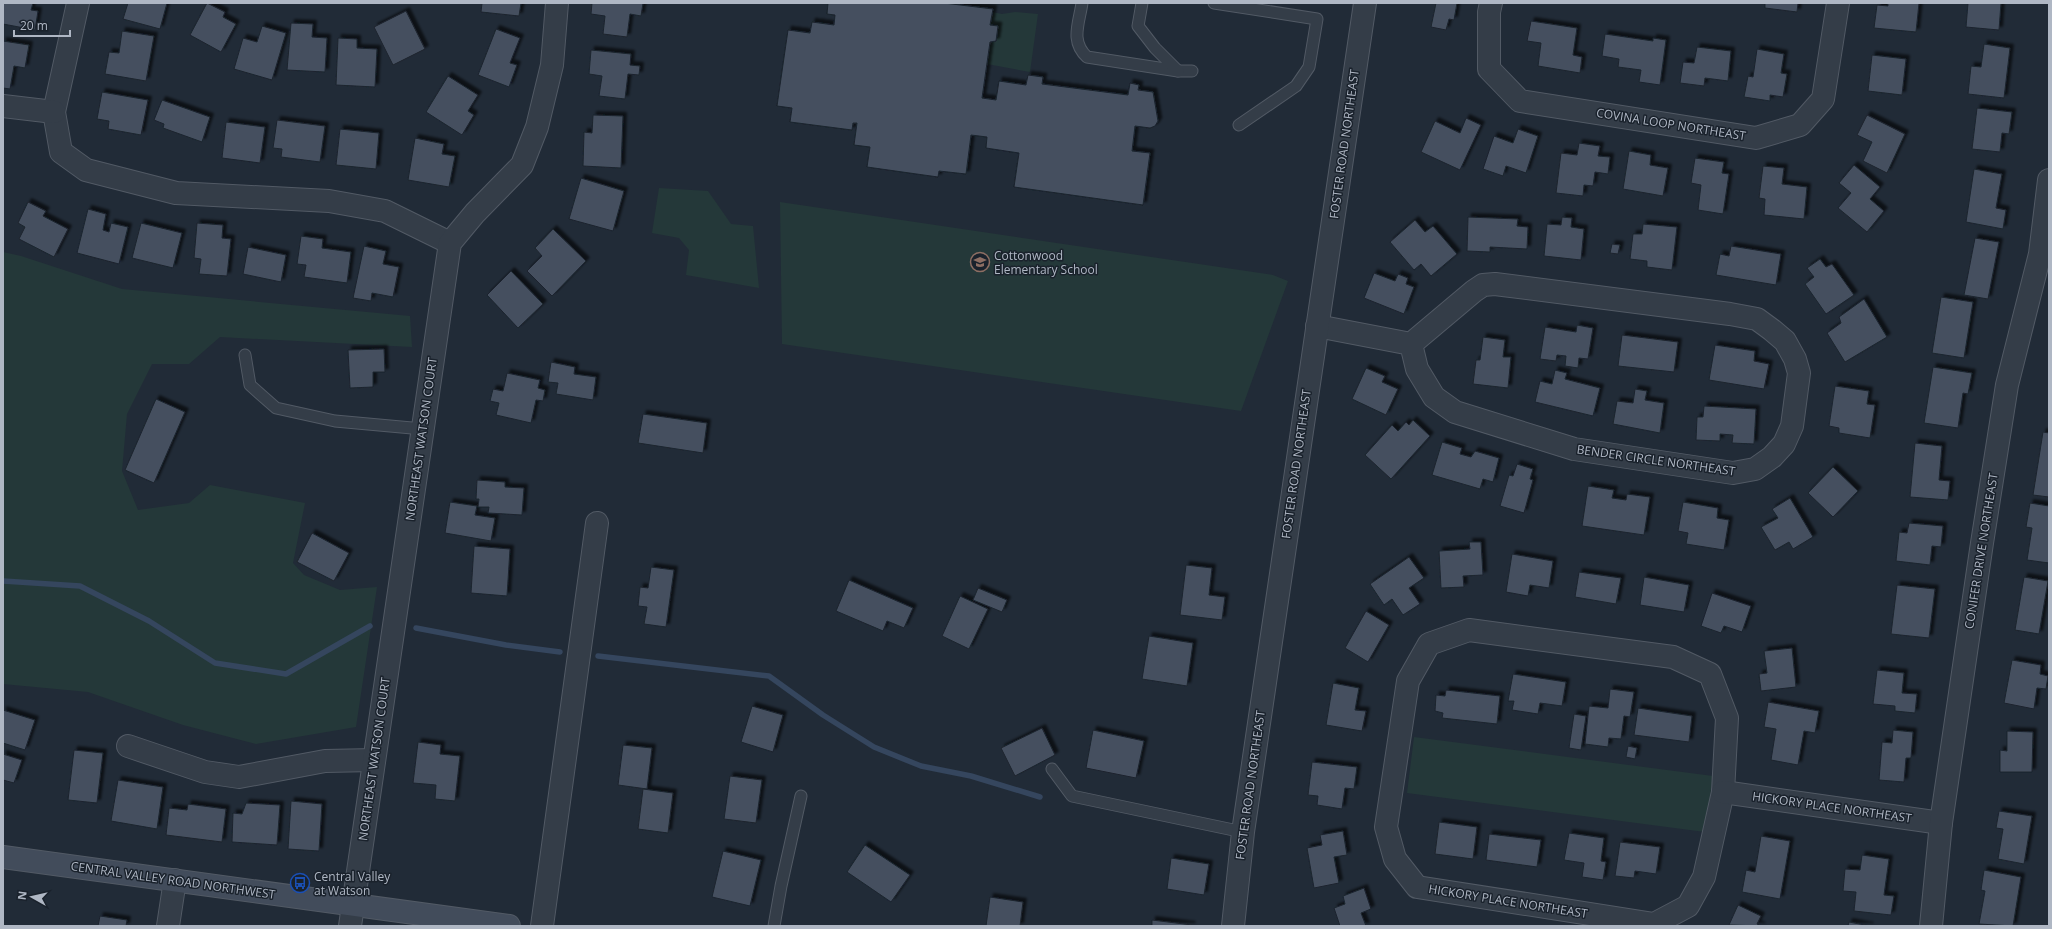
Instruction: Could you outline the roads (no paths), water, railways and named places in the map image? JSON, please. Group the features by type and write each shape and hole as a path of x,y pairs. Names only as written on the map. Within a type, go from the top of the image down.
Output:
{"main road":[{"name":"CENTRAL VALLEY ROAD NORTHWEST","path":"3,857 175,880 352,916 510,926"}],"street":[{"path":"78,3 54,112 61,152 86,170 176,193 329,201 385,211 450,243 475,213 522,165 537,127 552,65 557,3"},
{"name":"FOSTER ROAD NORTHEAST","path":"1233,926 1243,832 1365,3"},
{"name":"COVINA LOOP NORTHEAST","path":"1491,3 1489,12 1489,69 1520,101 1756,138 1800,125 1823,99 1838,3"},
{"path":"3,106 54,112"},
{"name":"CONIFER DRIVE NORTHEAST","path":"1931,926 1941,823 2007,385 2040,254 2049,180"},
{"name":"NORTHEAST WATSON COURT","path":"352,916 450,243"},
{"name":"BENDER CIRCLE NORTHEAST","path":"1495,284 1730,314 1757,319 1785,341 1795,359 1799,373 1792,426 1784,444 1772,457 1755,469 1733,473 1574,449 1455,412 1434,397 1417,369 1411,344 1474,291 1483,285 1495,284"},
{"path":"1317,326 1411,344"},
{"path":"542,926 597,522"},
{"name":"HICKORY PLACE NORTHEAST","path":"1469,630 1673,657 1710,674 1727,718 1723,792 1704,877 1688,906 1654,924 1417,887 1395,859 1386,827 1408,681 1429,644 1469,630"},
{"path":"128,746 204,772 238,777 325,761 374,760"},
{"name":"HICKORY PLACE NORTHEAST","path":"1723,792 1941,823"},
{"path":"168,926 175,880"}],"lane":[{"path":"1082,3 1077,37 1079,49 1087,57 1178,71 1192,71"},
{"path":"1142,3 1138,26 1178,71"},
{"path":"1214,3 1317,19 1309,67 1296,86 1239,125"},
{"path":"245,355 250,385 276,408 335,421 423,428"},
{"path":"1052,769 1072,796 1243,832"},
{"path":"774,926 780,886 802,796"}],"waterway":[{"path":"3,581 80,586 149,621 215,663 286,674 370,626"},
{"path":"416,628 506,645 560,652"},
{"path":"598,656 769,676 823,715 874,747 921,766 971,776 1040,797"}],"place":[{"name":"Cottonwood Elementary School","path":"980,262"},
{"name":"Central Valley at Watson","path":"300,883"}]}
